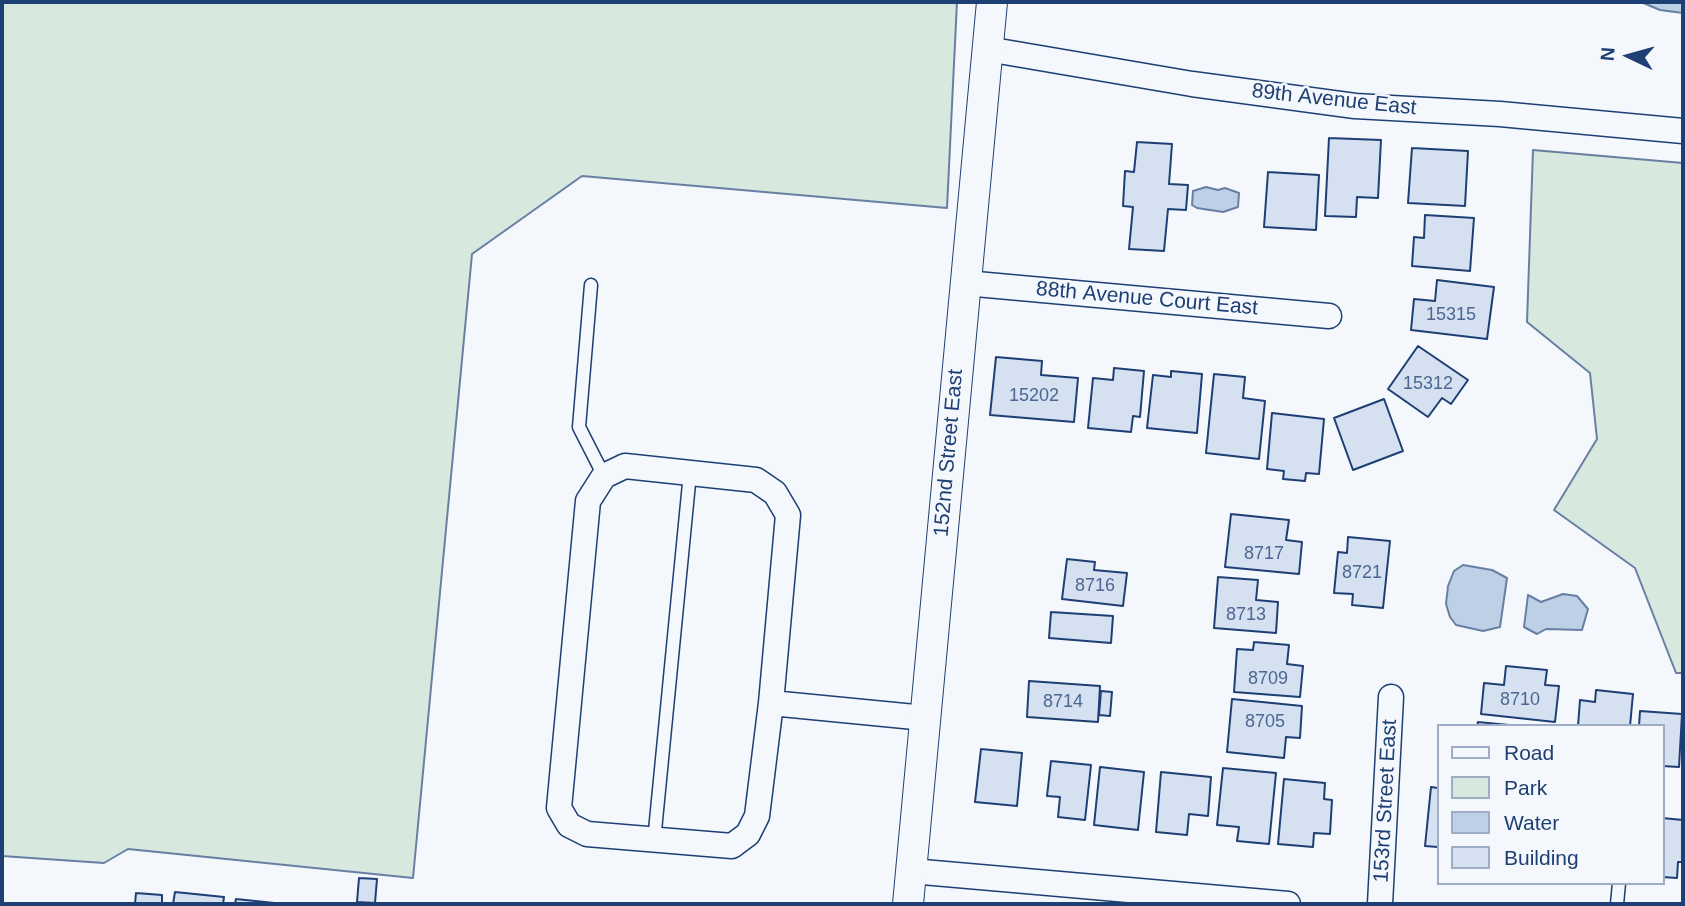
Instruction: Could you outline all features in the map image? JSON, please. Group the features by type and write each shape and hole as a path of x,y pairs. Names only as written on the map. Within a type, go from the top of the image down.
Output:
{"street":[{"name":"152nd Street East","path":"908,904 992,2"},
{"name":"89th Avenue East","path":"987,50 1192,84 1354,106 1500,114 1683,131"},
{"name":"88th Avenue Court East","path":"965,283 1329,316"},
{"path":"625,466 690,473 755,480 775,493 788,515 771,703 757,816 748,834 732,846 719,848 578,831 563,817 557,798 588,500 604,475 625,466"},
{"name":"153rd Street East","path":"1380,904 1391,697"},
{"path":"771,703 925,718"},
{"path":"911,871 1289,904"}],"lane":[{"path":"591,285 579,427 604,475"},
{"path":"654,841 690,473"},
{"path":"1617,904 1619,885"}],"green space":[{"path":"2,2 957,2 947,208 582,176 472,254 413,878 128,849 104,863 2,856"},
{"path":"1533,150 1683,163 1683,673 1676,673 1635,568 1554,510 1597,439 1590,373 1527,322"}],"water":[{"path":"1641,2 1683,2 1683,13 1660,10"},
{"path":"1206,187 1218,190 1225,188 1239,193 1238,207 1223,212 1192,205 1193,191"},
{"path":"1463,565 1492,570 1507,578 1500,627 1483,631 1456,625 1450,617 1446,604 1448,586 1454,571"},
{"path":"1563,594 1577,596 1588,609 1582,630 1546,629 1537,634 1524,627 1528,595 1541,602"}],"building":[{"path":"1329,138 1381,140 1378,198 1357,197 1356,217 1325,216"},
{"path":"1137,142 1172,144 1169,184 1188,185 1186,210 1168,209 1164,251 1129,249 1133,207 1123,206 1125,171 1134,172"},
{"path":"1412,148 1468,151 1465,206 1408,203"},
{"path":"1268,172 1319,175 1316,230 1264,227"},
{"path":"1425,215 1474,218 1470,271 1412,266 1414,237 1424,238"},
{"path":"1437,280 1494,287 1487,339 1411,330 1414,299 1435,301"},
{"path":"1418,346 1468,380 1451,404 1442,398 1428,417 1388,389"},
{"path":"996,357 1042,361 1041,375 1078,378 1074,422 990,415"},
{"path":"1114,368 1144,371 1140,417 1133,416 1131,432 1088,428 1093,378 1113,380"},
{"path":"1171,371 1202,374 1197,433 1147,428 1153,375 1171,377"},
{"path":"1214,374 1245,377 1243,398 1265,401 1259,459 1206,453"},
{"path":"1384,399 1403,451 1353,470 1334,418"},
{"path":"1272,413 1324,419 1319,474 1306,473 1305,481 1283,479 1284,471 1267,469"},
{"path":"1231,514 1289,520 1286,540 1302,542 1299,574 1225,567"},
{"path":"1348,537 1390,541 1383,608 1352,605 1353,594 1334,593 1338,552 1347,553"},
{"path":"1067,559 1095,562 1094,570 1127,573 1123,606 1062,599"},
{"path":"1218,577 1258,580 1256,600 1278,602 1276,633 1214,628"},
{"path":"1051,612 1113,616 1111,643 1049,638"},
{"path":"1254,642 1289,645 1287,664 1303,666 1300,697 1234,692 1237,649 1253,650"},
{"path":"1506,666 1547,670 1545,685 1559,686 1555,722 1481,714 1484,683 1504,685"},
{"path":"1029,681 1100,686 1098,722 1027,717"},
{"path":"1596,690 1633,694 1630,724 1578,724 1580,700 1595,702"},
{"path":"1101,691 1112,692 1110,716 1099,715"},
{"path":"1232,699 1302,706 1300,738 1286,737 1284,758 1227,752"},
{"path":"1640,711 1682,714 1679,767 1664,766 1664,724 1639,724"},
{"path":"981,749 1022,753 1017,806 975,802"},
{"path":"1051,761 1091,765 1085,820 1058,817 1060,797 1047,796"},
{"path":"1100,767 1144,772 1138,830 1094,825"},
{"path":"1223,768 1276,773 1269,844 1237,841 1239,827 1217,825"},
{"path":"1161,772 1211,777 1208,816 1189,814 1187,835 1156,832"},
{"path":"1284,779 1325,783 1324,799 1332,800 1330,834 1314,833 1313,847 1278,844"},
{"path":"1431,787 1436,788 1436,847 1425,846"},
{"path":"1664,818 1683,820 1683,862 1678,862 1677,878 1664,877"},
{"path":"359,878 377,879 375,903 357,902"},
{"path":"175,892 224,897 223,904 173,904"},
{"path":"136,893 162,895 162,904 135,904"},
{"path":"236,899 284,904 235,904"}]}
